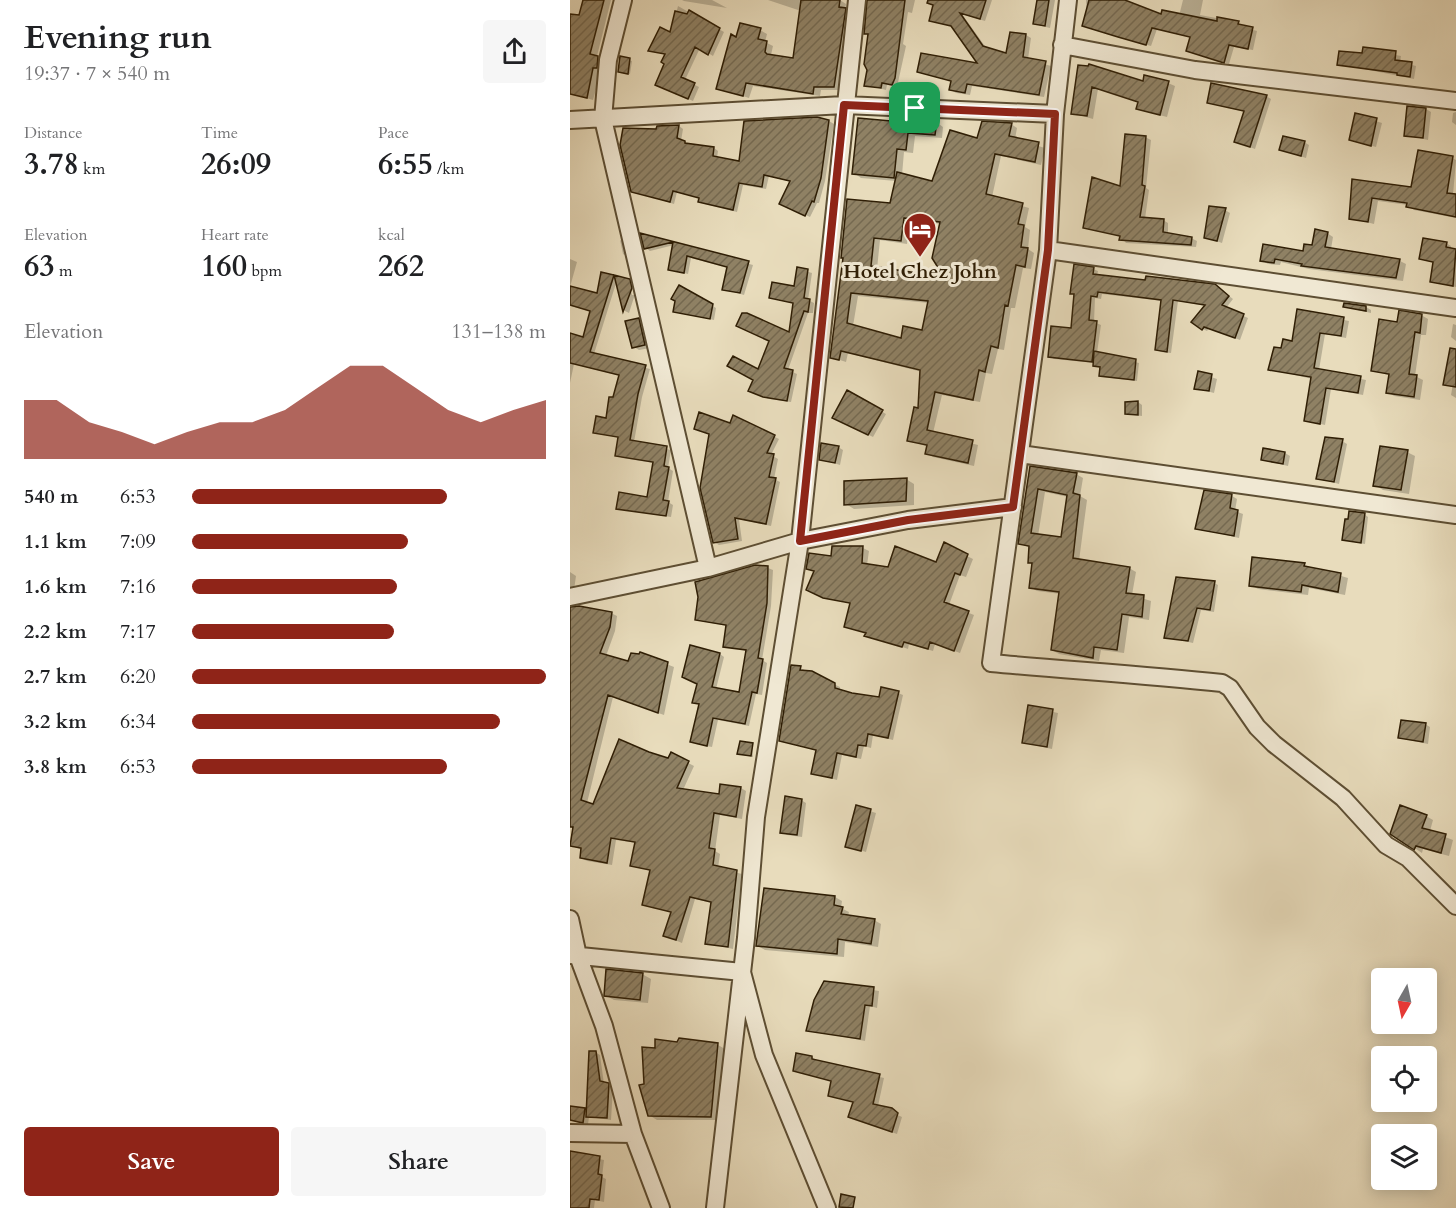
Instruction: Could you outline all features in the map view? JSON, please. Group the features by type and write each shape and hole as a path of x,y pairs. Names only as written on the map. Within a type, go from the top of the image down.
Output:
{"street":[{"path":"623,0 608,60 603,119 708,568"},
{"path":"715,1208 742,972 756,816 800,541 844,105 857,0"},
{"path":"1068,0 1055,114 1048,250 991,663 1073,671 1117,672 1221,683 1230,688 1257,727 1274,744 1343,798 1386,845 1408,858 1456,906"},
{"path":"1062,45 1195,70 1456,101"},
{"path":"570,120 844,105 1055,114"},
{"path":"1048,250 1456,308"},
{"path":"1020,454 1456,515"},
{"path":"570,597 708,568 800,541 908,520 1013,507"},
{"path":"570,919 574,955 604,1026 633,1134 661,1208"},
{"path":"574,955 742,972"},
{"path":"742,972 764,1055 827,1208"},
{"path":"570,1133 633,1134"}],"building":[{"path":"583,0 604,0 590,54 598,56 597,68 593,68 587,98 570,94 570,14 579,15"},
{"path":"801,0 840,0 839,7 846,8 834,87 814,87 813,94 746,83 743,96 716,89 731,34 736,37 740,23 761,28 758,39 767,41 765,52 767,54 793,58"},
{"path":"867,0 905,0 895,78 892,85 882,83 881,88 864,86 867,70 864,64 868,34 864,34"},
{"path":"928,0 986,0 980,19 960,13 983,46 1006,53 1010,32 1026,34 1023,57 1046,61 1039,95 967,84 965,93 949,90 951,81 917,72 921,53 977,63 951,26 929,21 933,5 927,3"},
{"path":"1037,0 1049,0 1045,26 1033,24"},
{"path":"1089,0 1125,0 1161,14 1162,10 1217,21 1217,17 1239,21 1238,24 1253,27 1248,49 1229,45 1224,63 1186,51 1190,37 1152,28 1146,45 1082,26"},
{"path":"689,10 720,28 708,55 695,47 681,77 695,83 688,99 655,85 664,64 661,62 665,54 648,51 660,27 670,32 675,11 687,14"},
{"path":"1363,47 1396,51 1395,60 1412,62 1410,77 1397,75 1397,73 1337,65 1339,51 1362,53"},
{"path":"620,56 630,58 628,74 618,72"},
{"path":"1089,64 1143,81 1144,75 1169,81 1160,115 1136,109 1138,102 1092,87 1087,116 1071,114 1078,65 1088,66"},
{"path":"1211,83 1267,95 1250,147 1234,142 1244,111 1207,103"},
{"path":"1407,106 1426,108 1423,138 1404,136"},
{"path":"1355,113 1377,118 1371,146 1349,140"},
{"path":"817,117 829,120 821,178 814,202 812,201 805,216 779,204 790,181 764,175 762,187 739,183 733,210 698,202 699,198 673,191 670,202 631,192 620,145 623,128 656,129 657,126 679,125 677,138 685,143 714,147 713,156 739,161 744,121"},
{"path":"858,118 902,122 902,118 937,121 935,135 908,133 906,150 897,149 894,178 852,174"},
{"path":"982,121 1012,123 1009,136 1039,142 1035,162 995,154 986,194 1023,203 1018,224 1024,225 1021,247 1028,248 1025,267 1016,265 1008,306 1005,305 998,348 991,346 985,372 979,370 973,400 935,392 927,430 973,440 968,463 925,454 927,445 907,441 914,407 918,408 920,370 841,351 839,360 830,358 843,258 841,258 847,199 890,203 897,172 932,181 950,130 977,138","holes":["904,218 940,222 932,258 944,277 871,266 874,238 901,241","851,293 928,301 922,330 903,326 901,338 847,323"]},
{"path":"1125,134 1146,136 1142,185 1145,186 1140,217 1164,219 1163,232 1192,237 1191,245 1119,240 1120,236 1083,228 1092,177 1120,186"},
{"path":"1283,136 1305,141 1301,156 1279,150"},
{"path":"1418,150 1453,156 1447,193 1456,194 1456,217 1406,207 1407,203 1372,198 1368,222 1349,219 1352,179 1411,187"},
{"path":"1209,206 1226,208 1217,241 1204,238"},
{"path":"1315,229 1328,232 1325,247 1400,259 1396,278 1301,266 1302,264 1275,259 1274,263 1260,261 1263,244 1303,251 1304,244 1312,245"},
{"path":"640,233 749,261 740,293 722,290 727,267 687,256 684,273 668,270 673,242 644,249"},
{"path":"1423,238 1447,242 1446,247 1456,249 1453,286 1430,282 1433,262 1419,259"},
{"path":"1074,264 1094,267 1093,274 1145,280 1146,276 1215,284 1229,296 1222,305 1244,314 1235,338 1204,327 1202,330 1191,322 1205,305 1173,300 1167,352 1155,350 1161,300 1098,292 1097,297 1091,296 1089,320 1097,321 1092,362 1048,357 1051,326 1071,328 1074,294 1070,294"},
{"path":"797,267 808,269 804,298 810,299 808,312 804,311 784,368 793,370 787,401 763,397 748,391 753,380 727,366 733,356 758,369 769,341 736,326 742,313 747,313 789,332 793,303 769,298 772,282 794,286"},
{"path":"601,272 614,275 590,352 646,365 630,440 667,446 664,466 669,467 663,500 669,501 666,516 616,509 619,492 647,497 653,462 615,456 618,437 593,433 596,416 606,418 609,397 613,397 619,375 570,363 570,333 583,337 590,311 570,305 570,286 597,293"},
{"path":"614,275 630,279 632,288 623,312"},
{"path":"679,285 713,304 710,319 673,312 675,301 671,299"},
{"path":"1344,303 1366,306 1366,311 1343,307"},
{"path":"1297,309 1344,317 1341,336 1320,333 1314,368 1361,376 1358,393 1326,388 1320,424 1304,421 1311,377 1268,370 1274,347 1281,348 1283,339 1292,341"},
{"path":"1399,310 1422,314 1420,333 1415,332 1409,374 1417,375 1414,397 1386,393 1389,374 1371,371 1379,319 1397,322"},
{"path":"639,318 645,345 632,348 625,321"},
{"path":"1450,348 1456,349 1456,387 1443,385"},
{"path":"1094,351 1136,359 1134,380 1099,376 1100,367 1093,366"},
{"path":"1198,371 1212,374 1209,391 1194,389"},
{"path":"847,390 883,410 868,435 832,418"},
{"path":"1138,401 1138,415 1125,414 1125,402"},
{"path":"699,412 730,423 733,415 775,435 767,453 774,454 769,477 776,478 766,524 735,518 738,539 713,543 700,488 709,434 694,429"},
{"path":"1325,437 1343,439 1334,482 1316,479"},
{"path":"821,443 839,446 835,463 819,460"},
{"path":"1380,446 1408,450 1401,490 1373,486"},
{"path":"1263,448 1285,452 1283,464 1261,460"},
{"path":"1030,466 1077,473 1073,493 1080,495 1073,558 1130,567 1126,593 1144,595 1142,617 1122,614 1117,650 1094,647 1093,658 1051,650 1059,592 1029,588 1032,563 1028,563 1029,546 1018,544","holes":["1038,489 1067,495 1061,537 1031,533"]},
{"path":"907,478 906,501 844,505 844,481"},
{"path":"1204,490 1232,494 1230,508 1238,510 1234,536 1195,529"},
{"path":"1349,511 1365,513 1361,543 1342,540 1345,519 1348,519"},
{"path":"944,542 968,554 960,575 955,573 944,602 969,611 954,651 930,642 928,649 904,642 902,647 864,636 866,633 844,627 850,603 823,598 806,590 814,571 806,569 809,553 831,556 832,546 863,546 862,563 888,567 895,546 936,562"},
{"path":"1252,557 1305,563 1304,566 1341,573 1338,592 1302,585 1301,592 1249,586"},
{"path":"755,565 768,566 767,603 758,658 763,659 757,693 752,692 745,724 713,718 707,746 690,742 699,704 692,703 697,684 682,677 690,645 720,653 712,687 739,692 746,650 723,647 726,625 695,620 698,597 695,582"},
{"path":"1176,577 1215,581 1210,610 1197,608 1188,641 1164,638"},
{"path":"579,606 612,612 610,627 600,653 628,661 631,653 639,654 640,652 668,662 658,713 608,695 581,800 593,804 619,739 668,758 671,752 689,761 677,788 719,794 720,784 741,787 736,817 714,813 709,848 715,849 713,865 737,870 728,947 705,944 711,902 690,897 676,940 663,936 671,912 642,905 650,870 630,866 635,842 611,838 607,863 580,858 581,848 570,846 573,827 570,827 570,607"},
{"path":"791,665 801,666 800,670 812,671 835,683 835,688 852,693 879,697 881,687 899,691 888,738 868,734 866,746 858,745 856,757 837,753 832,778 811,774 816,750 779,741"},
{"path":"1028,705 1053,709 1047,747 1022,743"},
{"path":"1401,720 1426,723 1423,742 1398,738"},
{"path":"740,741 753,743 751,756 737,754"},
{"path":"785,796 802,799 797,835 780,833"},
{"path":"856,805 871,809 861,851 845,847"},
{"path":"1400,805 1427,815 1422,828 1446,834 1441,853 1416,846 1414,850 1390,834"},
{"path":"764,888 835,896 834,905 843,907 841,914 875,919 871,944 838,939 837,954 756,946"},
{"path":"606,969 643,973 640,1000 604,996"},
{"path":"824,981 874,987 872,1006 865,1005 860,1039 806,1031 814,1000"},
{"path":"679,1038 718,1043 711,1117 648,1116 639,1085 644,1084 642,1047 655,1048 655,1039 677,1042"},
{"path":"589,1051 596,1051 600,1081 609,1083 607,1118 586,1117"},
{"path":"796,1053 812,1056 812,1059 880,1074 873,1104 892,1108 898,1113 892,1132 848,1117 853,1102 828,1096 831,1081 793,1071"},
{"path":"570,1106 585,1108 583,1123 570,1120"},
{"path":"570,1151 600,1156 598,1174 602,1175 599,1200 590,1199 589,1208 570,1208"},
{"path":"841,1194 855,1197 853,1208 839,1207"}],"place":[{"name":"Hotel Chez John","path":"920,258"}],"route":[{"path":"844,105 915,108 1055,114 1048,250 1013,507 908,520 800,541 844,105"}]}
